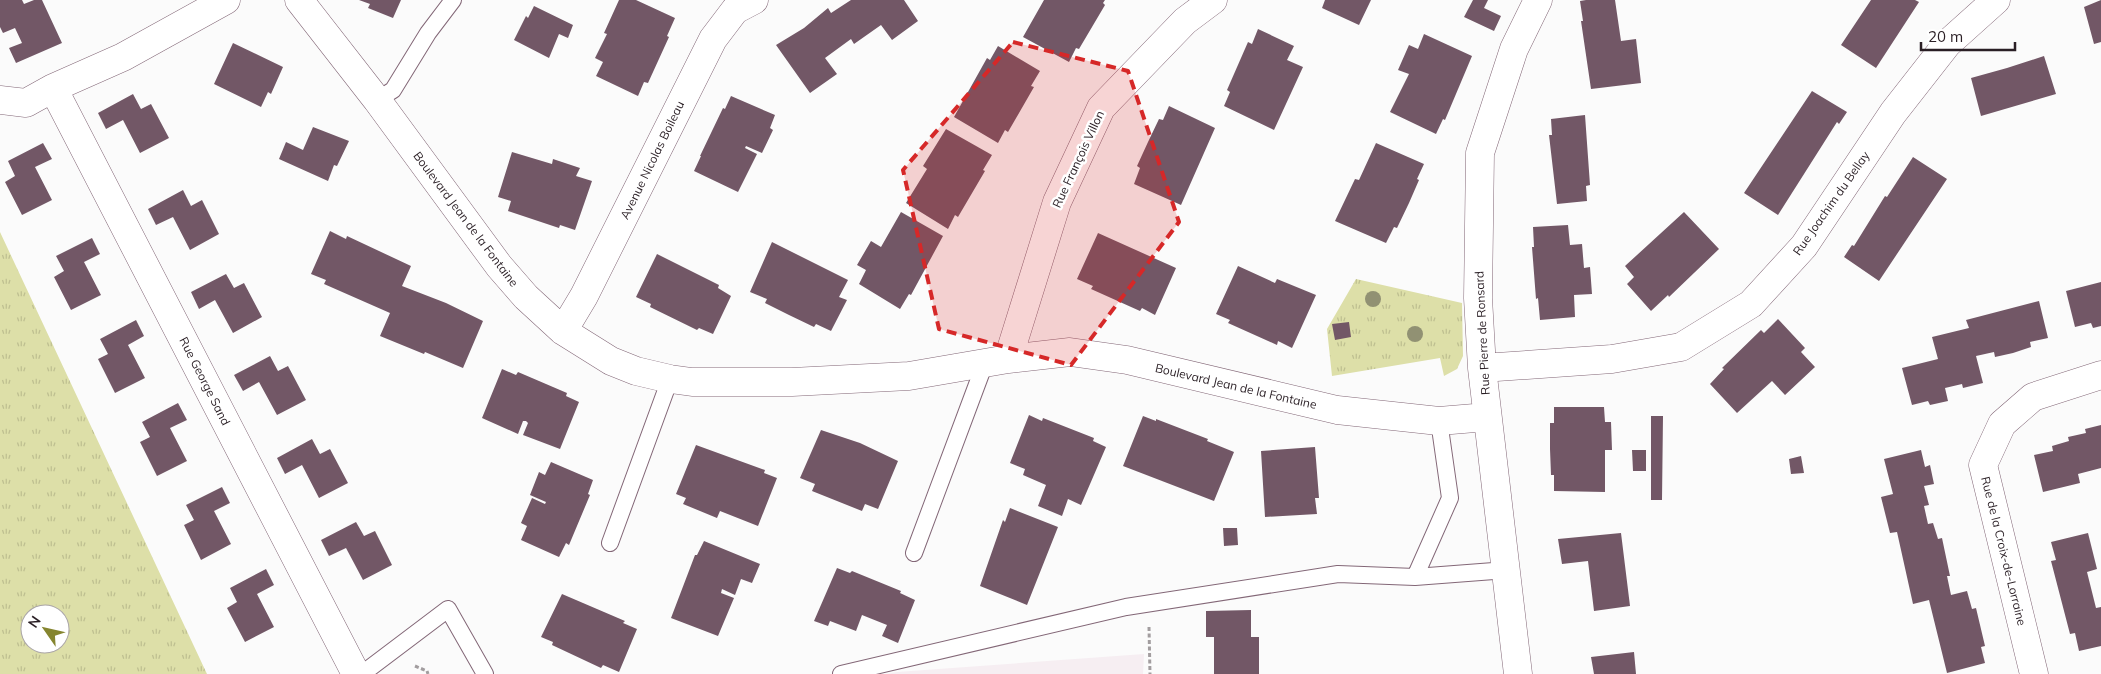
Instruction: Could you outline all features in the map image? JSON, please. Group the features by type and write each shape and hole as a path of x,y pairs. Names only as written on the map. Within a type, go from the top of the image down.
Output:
{"street":[{"path":"0,100 26,103 53,88 123,57 226,0"},
{"name":"Boulevard Jean de la Fontaine","path":"299,0 377,100 499,266 526,297 563,332 610,362 636,371 692,382 812,381 909,376 997,361 1070,352 1117,359 1337,410 1439,421 1487,417"},
{"name":"Avenue Nicolas Boileau","path":"563,332 584,296 713,39 735,10 754,0"},
{"name":"Rue François Villon","path":"997,361 1057,202 1101,108 1185,21 1212,0"},
{"name":"Rue Pierre de Ronsard","path":"1518,674 1482,368 1478,298 1480,153 1514,49 1538,0"},
{"name":"Rue Joachim du Bellay","path":"1482,368 1612,359 1680,347 1751,304 1804,246 1892,113 1947,44 1996,0"},
{"name":"Rue George Sand","path":"53,88 356,674"},
{"name":"Rue de la Croix-de-Lorraine","path":"2034,674 1983,465 2002,424 2033,396 2101,375"}],"lane":[{"path":"377,100 393,90 428,33 454,0"},
{"path":"914,553 997,361"},
{"path":"610,543 670,379"},
{"path":"1415,577 1450,498 1439,421"},
{"path":"841,674 1126,607 1338,574 1415,577 1507,570"},
{"path":"362,674 448,609 485,674"}],"path":[{"path":"1148,604 1150,674"},
{"path":"409,668 416,666 428,674"}],"highlighted area":[{"path":"1013,42 1128,71 1179,222 1071,365 939,329 903,170"}],"shaded area":[{"path":"1144,654 1143,674 886,674 897,672"}],"green space":[{"path":"0,232 207,674 0,674"},
{"path":"1356,279 1462,303 1463,356 1457,369 1444,376 1440,358 1332,376 1327,329"}],"building":[{"path":"0,0 22,0 24,4 34,0 42,0 62,43 16,63 9,48 22,43 15,28 3,33 0,27"},
{"path":"359,0 401,0 393,18 368,8 370,4"},
{"path":"619,0 636,0 675,18 667,36 669,37 648,83 644,82 638,96 596,76 603,62 595,58 607,34 604,33"},
{"path":"851,0 904,0 918,21 892,40 881,25 854,44 851,39 825,58 837,74 810,93 776,45 804,28 828,8 831,13"},
{"path":"1044,0 1105,0 1103,3 1105,5 1079,49 1076,48 1069,62 1023,37"},
{"path":"1325,0 1371,0 1359,25 1322,8"},
{"path":"1473,0 1488,0 1484,8 1501,16 1494,31 1464,17"},
{"path":"1615,0 1621,41 1636,39 1641,83 1591,89 1581,21 1583,21 1580,1"},
{"path":"1871,0 1915,0 1919,2 1876,68 1841,45"},
{"path":"2101,0 2101,42 2094,44 2084,7"},
{"path":"534,6 573,25 568,38 559,34 549,58 514,40 526,16 528,18"},
{"path":"1258,29 1294,46 1287,60 1303,67 1274,130 1224,106 1230,92 1227,90 1248,42 1252,44"},
{"path":"1424,34 1472,56 1445,120 1443,119 1436,134 1390,112 1409,74 1398,70 1409,45 1418,49"},
{"path":"233,43 283,67 271,94 268,92 261,107 214,84"},
{"path":"998,46 1040,71 1031,86 1034,87 1008,132 1005,130 998,143 954,117 987,58 990,60"},
{"path":"2044,56 2056,94 1981,116 1971,78"},
{"path":"1812,91 1847,112 1839,124 1837,122 1778,215 1744,193"},
{"path":"133,94 141,109 151,104 169,138 140,153 123,120 106,129 98,113"},
{"path":"731,96 775,115 770,128 773,130 762,153 746,146 745,148 757,154 738,192 694,171 723,108 725,109"},
{"path":"1169,106 1215,128 1181,205 1134,184 1140,168 1137,166 1159,119 1163,120"},
{"path":"1585,115 1590,185 1586,186 1587,201 1557,204 1549,135 1552,135 1551,119"},
{"path":"313,127 349,141 337,166 334,165 328,181 279,159 286,142 303,150"},
{"path":"946,129 992,155 983,170 985,171 958,217 955,215 948,229 906,203 927,169 923,166"},
{"path":"43,143 52,159 35,167 52,200 22,215 5,182 15,176 8,161"},
{"path":"1376,143 1424,164 1417,179 1419,180 1397,228 1394,227 1386,243 1335,221 1355,179 1359,180"},
{"path":"512,152 552,164 553,159 580,168 576,176 592,181 575,230 560,225 559,228 508,211 511,201 498,197"},
{"path":"1913,157 1947,179 1879,281 1844,257 1852,245 1854,246 1885,196 1887,197"},
{"path":"183,190 191,206 202,200 219,234 190,250 173,217 156,225 148,209"},
{"path":"901,212 943,236 911,295 909,294 900,309 859,284 866,270 857,265 871,241 881,247"},
{"path":"1684,212 1719,249 1669,297 1668,295 1651,311 1627,284 1634,277 1625,266"},
{"path":"1568,225 1570,245 1582,244 1584,268 1590,267 1592,294 1574,295 1575,317 1540,320 1538,298 1536,299 1532,247 1534,247 1533,227"},
{"path":"330,231 346,239 347,236 411,266 402,286 446,303 483,321 463,368 380,336 390,313 324,284 326,280 311,274"},
{"path":"1098,233 1176,268 1155,315 1142,308 1140,311 1091,289 1093,286 1077,279"},
{"path":"92,238 100,254 84,262 101,295 71,310 54,277 64,271 56,256"},
{"path":"772,242 848,280 839,297 847,300 831,331 816,324 814,327 789,315 765,303 767,299 750,292"},
{"path":"657,254 719,285 718,288 731,296 713,334 699,328 697,330 650,307 651,304 636,297"},
{"path":"1238,266 1275,283 1277,279 1316,295 1292,348 1278,341 1277,345 1228,323 1230,320 1216,314"},
{"path":"226,274 234,288 244,283 262,317 233,333 215,300 199,309 191,292"},
{"path":"2101,282 2101,326 2093,328 2091,323 2075,327 2066,291"},
{"path":"2039,301 2048,338 2030,342 2031,347 2013,353 1995,357 1994,352 1976,356 1983,383 1963,388 1962,384 1945,388 1948,401 1930,405 1928,401 1912,405 1902,368 1938,359 1932,337 1969,328 1966,320"},
{"path":"1778,319 1805,348 1801,352 1815,367 1785,395 1772,381 1737,413 1710,384 1724,369 1722,368 1761,330 1764,333"},
{"path":"136,320 144,336 128,345 145,378 115,393 98,359 108,354 100,339"},
{"path":"1349,322 1351,337 1335,340 1332,324"},
{"path":"270,356 278,371 288,366 306,400 277,415 259,382 243,391 234,375"},
{"path":"502,369 516,375 518,372 567,393 566,396 579,402 560,449 523,435 528,423 526,421 523,421 518,434 482,418"},
{"path":"178,403 187,420 170,428 187,461 157,476 140,442 150,437 142,422"},
{"path":"1554,407 1604,407 1605,422 1611,422 1612,450 1605,450 1605,492 1554,491 1554,475 1551,475 1550,423 1554,423"},
{"path":"1029,415 1042,421 1043,418 1094,438 1093,441 1106,447 1081,505 1068,499 1062,516 1038,506 1046,485 1023,475 1025,469 1010,463"},
{"path":"1143,416 1156,421 1156,419 1208,439 1207,441 1234,452 1214,501 1123,466"},
{"path":"1651,416 1663,416 1662,500 1651,500"},
{"path":"2101,425 2101,468 2078,474 2080,483 2043,492 2034,455 2053,451 2052,446 2069,441 2068,437 2086,433 2085,429"},
{"path":"821,430 860,443 898,461 878,509 865,504 862,511 812,491 815,484 800,478"},
{"path":"312,439 320,454 330,449 348,483 319,498 302,465 285,474 277,458"},
{"path":"696,445 765,470 764,473 777,478 758,526 720,511 717,518 683,504 686,498 676,494"},
{"path":"1315,447 1319,498 1315,498 1317,514 1265,517 1261,451"},
{"path":"1632,450 1646,450 1646,471 1633,471"},
{"path":"1921,450 1925,467 1930,465 1934,484 1924,486 1929,505 1924,506 1928,524 1933,523 1938,539 1942,538 1950,576 1947,576 1951,595 1967,591 1972,609 1976,608 1985,646 1981,647 1985,663 1947,673 1929,600 1913,604 1897,532 1890,533 1881,497 1893,494 1884,459"},
{"path":"1801,456 1804,473 1791,474 1789,459"},
{"path":"551,462 593,480 588,494 590,495 569,545 566,543 559,557 521,540 527,526 521,523 532,498 545,504 546,502 530,495 539,472 545,475"},
{"path":"222,487 230,503 214,511 231,544 201,560 184,525 194,520 186,505"},
{"path":"1010,508 1058,527 1027,605 980,586 1003,520 1005,522"},
{"path":"356,522 364,536 375,531 392,565 363,580 346,548 329,556 321,540"},
{"path":"1223,528 1237,528 1238,545 1224,546"},
{"path":"1621,533 1630,606 1594,611 1588,561 1562,564 1558,539"},
{"path":"2088,533 2097,569 2087,572 2096,608 2101,607 2101,646 2079,651 2075,633 2070,634 2051,561 2056,560 2051,542"},
{"path":"704,541 760,564 752,583 741,579 735,595 722,589 721,593 734,598 718,636 671,618 695,555 697,555"},
{"path":"837,568 850,573 852,571 901,591 900,593 915,600 898,643 882,636 887,625 862,615 856,631 830,621 828,626 814,621"},
{"path":"266,569 274,585 257,594 274,627 245,642 227,608 237,602 230,588"},
{"path":"562,594 625,621 623,623 637,629 619,672 603,665 601,668 552,645 553,642 541,637"},
{"path":"1251,610 1251,637 1259,637 1259,674 1214,674 1214,637 1206,637 1206,611"},
{"path":"1634,652 1636,674 1594,674 1591,657"}]}
